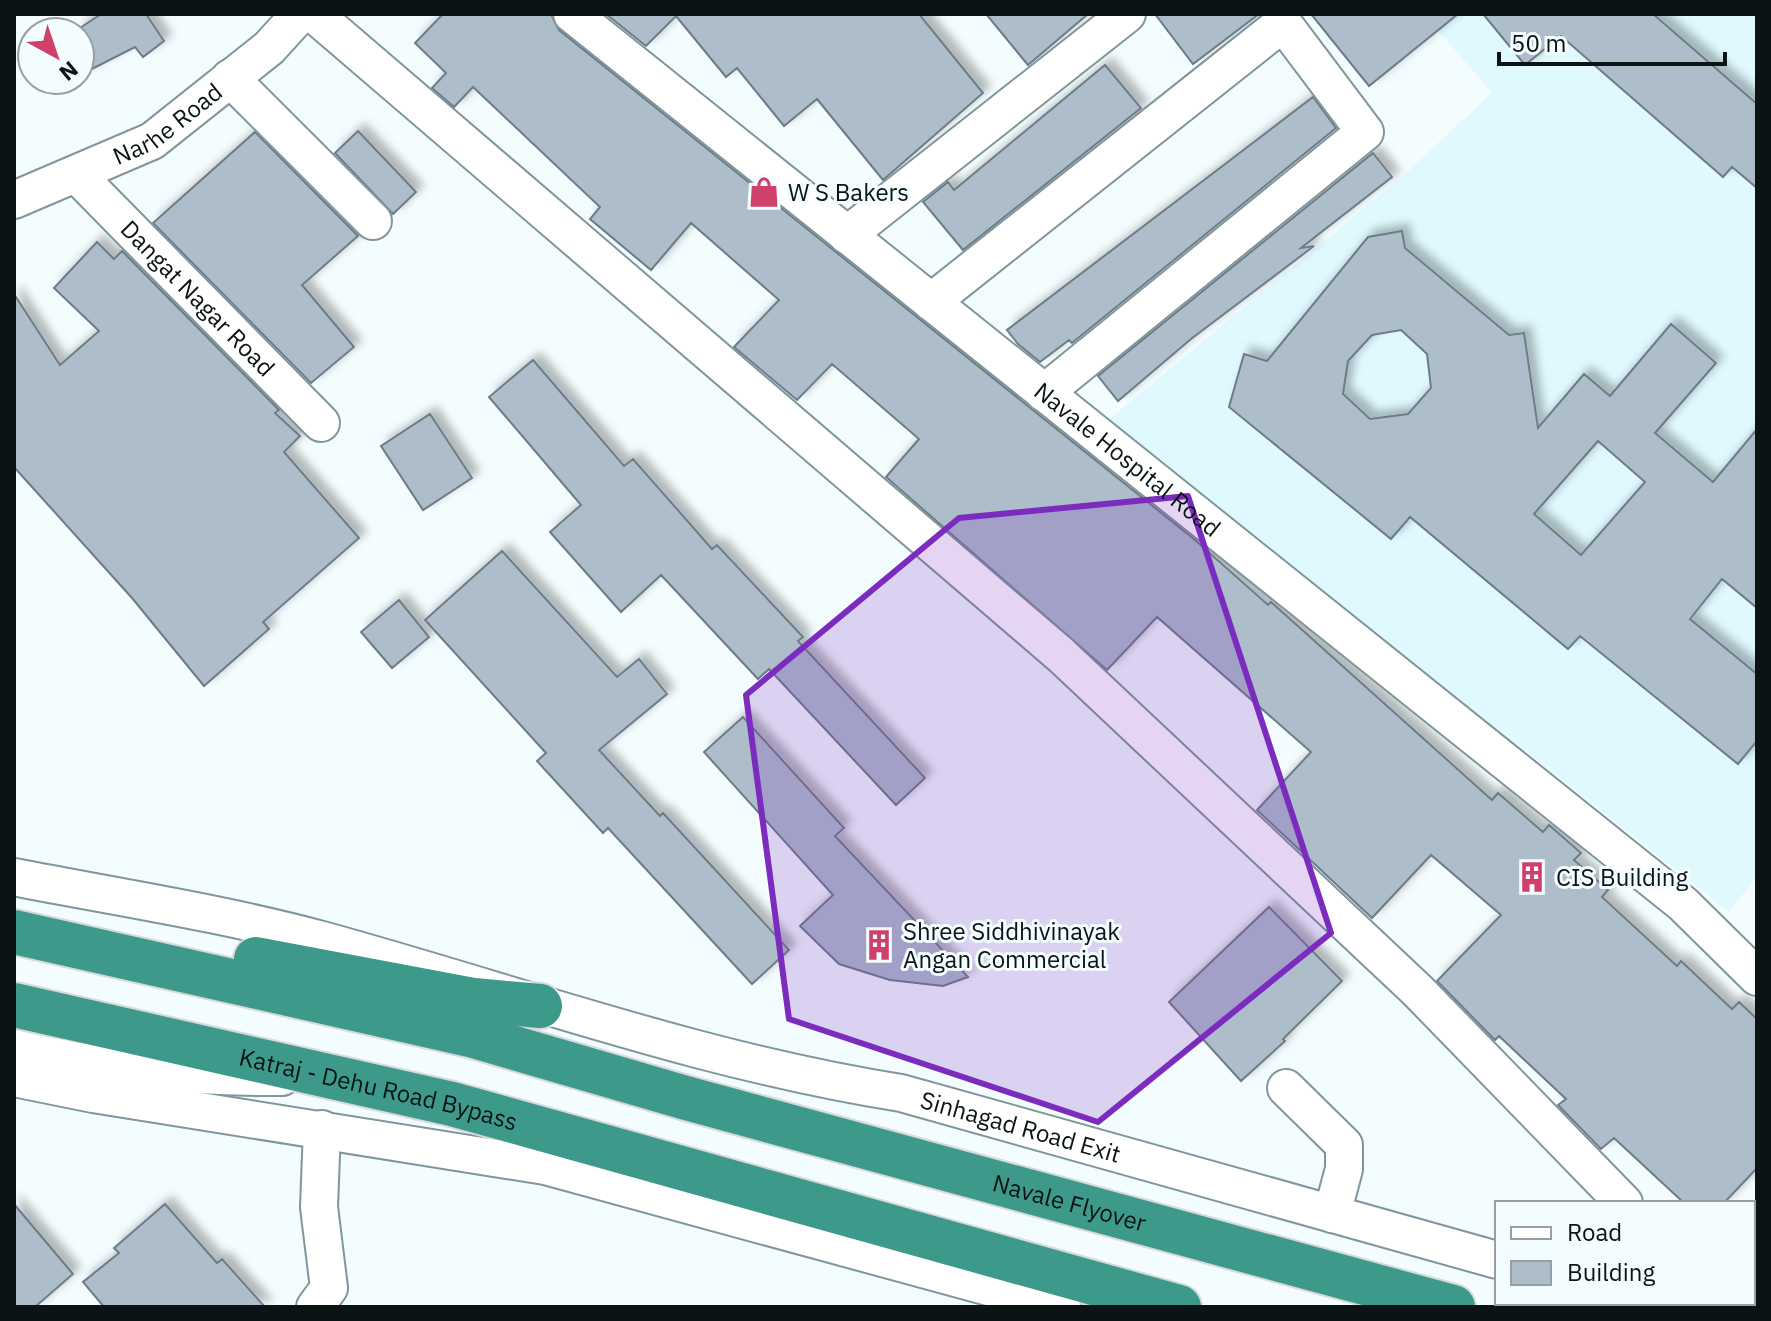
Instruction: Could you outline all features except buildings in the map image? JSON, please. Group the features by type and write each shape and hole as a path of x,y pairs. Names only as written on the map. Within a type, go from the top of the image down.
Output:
{"highway":[{"path":"14,932 99,951 157,946 222,953 329,970 474,1000 540,1006"},
{"name":"Navale Flyover","path":"99,951 470,1035 686,1098 1453,1307"},
{"name":"Katraj - Dehu Road Bypass","path":"14,1005 452,1104 738,1187 1179,1307"}],"street":[{"name":"Narhe Road","path":"14,200 152,141 269,48 300,14"},
{"path":"314,14 1061,655 1418,991 1622,1201"},
{"name":"Navale Hospital Road","path":"572,14 1683,904 1757,977"},
{"path":"847,235 1127,14"},
{"path":"931,302 1283,23 1365,132 1044,393"},
{"path":"230,78 373,221"},
{"name":"Dangat Nagar Road","path":"76,174 321,423"},
{"name":"Sinhagad Road Exit","path":"14,877 317,939 479,983 540,1006 813,1079 901,1093 1495,1259"},
{"path":"14,1048 72,1076 322,1129 545,1166 1062,1307"},
{"path":"14,1078 331,1077"},
{"path":"1286,1088 1344,1145 1344,1169 1332,1214"},
{"path":"315,1307 329,1288 319,1207 322,1129"}],"highlighted area":[{"path":"1188,496 1331,933 1098,1122 789,1019 746,695 959,518"}],"shaded area":[{"path":"1424,14 1757,14 1757,876 1729,912 1108,420 1404,175 1492,93"}],"place":[{"name":"W S Bakers","path":"764,192"},
{"name":"CIS Building","path":"1532,877"},
{"name":"Shree Siddhivinayak Angan Commercial","path":"879,945"}]}
